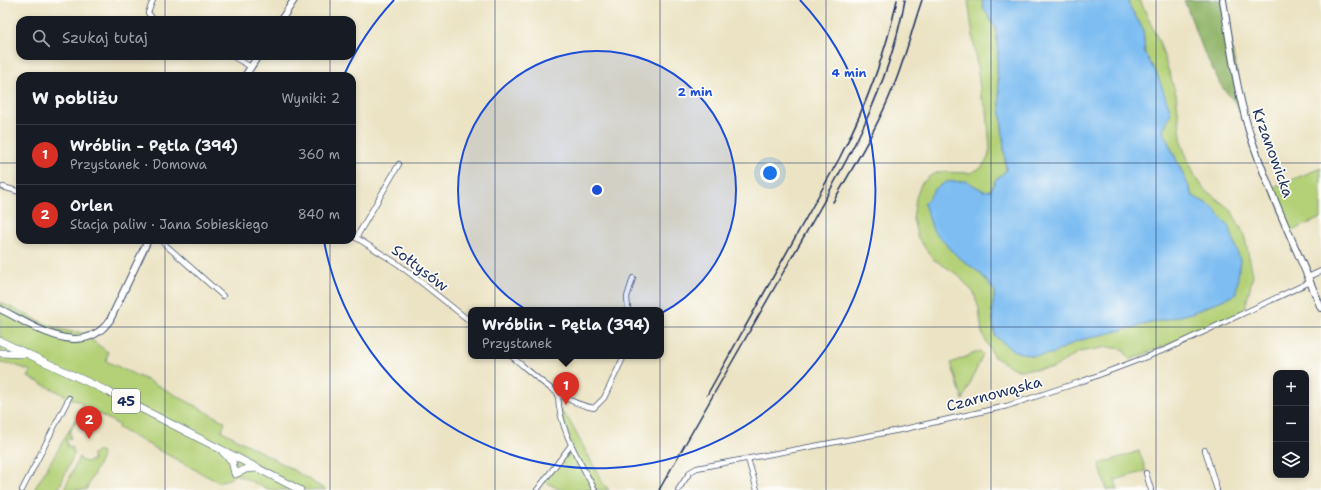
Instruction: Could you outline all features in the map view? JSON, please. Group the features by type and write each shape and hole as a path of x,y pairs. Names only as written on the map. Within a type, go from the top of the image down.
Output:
{"main road":[{"name":"45","path":"0,341 215,445 300,490"},
{"path":"0,353 28,354"},
{"path":"215,445 232,461 235,474 254,468 263,470"}],"street":[{"path":"151,16 148,13 153,0"},
{"path":"284,16 294,0"},
{"name":"Krzanowicka","path":"1223,0 1236,80 1249,131 1265,174 1321,308"},
{"path":"239,60 250,67"},
{"path":"247,72 255,60"},
{"path":"356,233 399,164"},
{"path":"3,187 16,191"},
{"name":"Sołtysów","path":"356,237 398,264 468,320"},
{"path":"0,309 58,337 77,339 93,336 104,328 110,320 146,244"},
{"path":"164,244 223,296"},
{"name":"Czarnowąska","path":"678,490 686,476 694,469 900,430 1007,406 1083,381 1167,349 1309,280 1321,271"},
{"path":"628,307 627,297 633,278"},
{"path":"515,359 558,395 581,406 594,408 604,398 623,359"},
{"path":"558,395 559,408 571,445 595,490"},
{"path":"22,490 69,398"},
{"path":"537,490 571,445"},
{"path":"1205,450 1217,490"},
{"path":"748,459 756,490"},
{"path":"1146,473 1151,490"}],"green space":[{"path":"968,0 982,0 983,7 996,29 998,49 997,70 1006,171 996,179 991,190 984,191 966,181 957,256 980,273 995,291 992,310 995,336 1014,351 1033,356 1051,354 1077,341 1192,313 1236,294 1213,207 1193,196 1163,131 1157,74 1145,54 1143,29 1129,5 1129,0 1140,0 1160,44 1176,94 1182,145 1194,174 1204,189 1231,210 1244,234 1253,275 1244,313 1130,360 1123,349 1108,347 1079,352 1053,368 1017,370 994,357 982,333 979,309 974,293 957,274 933,259 918,238 913,219 916,198 921,184 930,176 939,172 970,173 981,168 988,158 990,148 987,110 981,96"},
{"path":"1184,0 1223,0 1244,113 1222,87 1204,52"},
{"path":"1321,168 1321,218 1289,232 1271,188"},
{"path":"0,302 50,326 71,332 80,332 108,352 106,361 157,385 225,422 222,431 290,468 326,490 270,490 235,474 230,479 218,482 118,428 119,425 99,414 81,414 82,417 77,419 70,432 71,438 66,440 68,447 72,446 74,454 58,490 34,490 69,431 83,404 28,377 31,371 15,365 0,363"},
{"path":"980,351 983,354 963,400 951,363"},
{"path":"559,409 569,420 603,483 609,490 560,490 544,481 571,445"},
{"path":"100,451 102,452 101,459 86,490 64,490 79,457 82,461 88,462 93,460 92,454"},
{"path":"1139,451 1146,471 1115,480 1118,490 1107,490 1099,464"}],"water":[{"path":"982,0 1129,0 1129,5 1143,29 1145,54 1157,74 1171,112 1163,131 1193,196 1213,207 1230,229 1240,260 1236,294 1192,313 1077,341 1052,354 1033,356 1014,351 995,336 992,310 995,291 980,273 957,256 933,230 924,204 935,189 946,182 966,181 984,191 991,190 996,179 1006,171 997,70 998,49 996,29 983,7"}],"railway":[{"path":"707,395 839,159 866,101 873,82 887,42 897,0"},
{"path":"659,490 842,169 873,105 886,72 897,37 905,0"},
{"path":"833,202 865,146 887,103 901,66 922,0"}],"place":[{"name":"Wróblin - Pętla (394)","path":"566,405"},
{"name":"Orlen","path":"89,439"}]}
